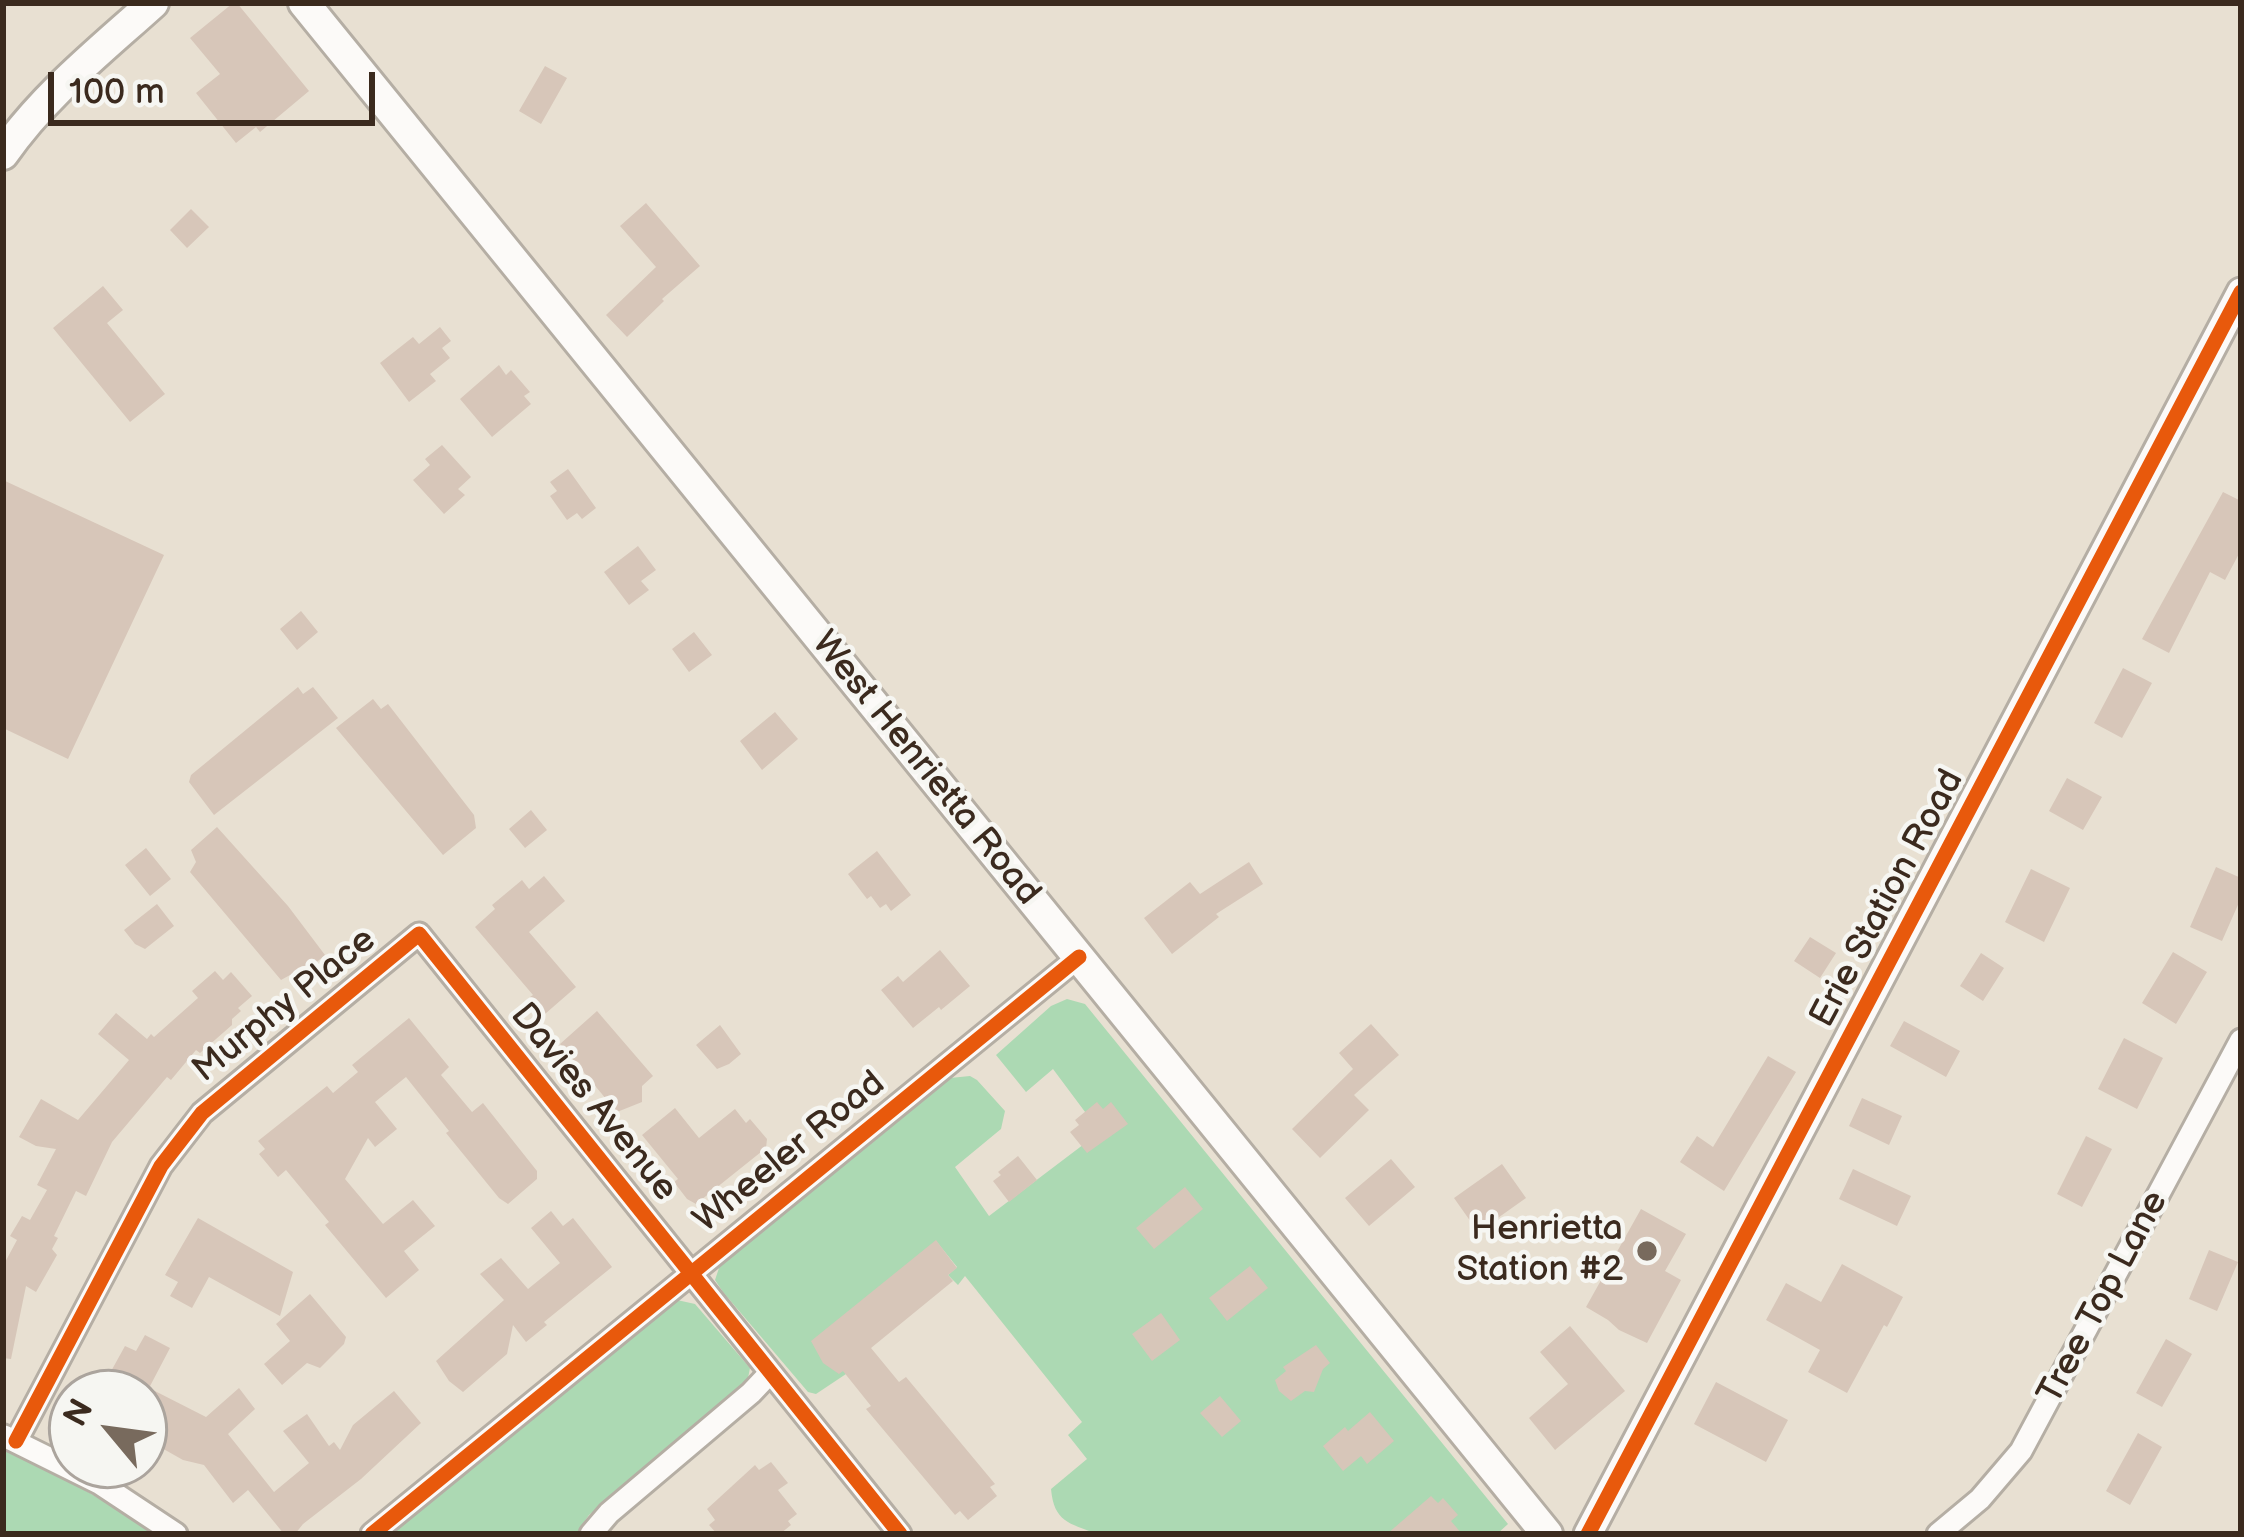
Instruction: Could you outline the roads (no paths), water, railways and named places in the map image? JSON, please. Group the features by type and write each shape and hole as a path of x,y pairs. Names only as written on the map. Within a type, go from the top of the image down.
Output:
{"main road":[{"path":"3,154 77,71 153,3"},
{"name":"West Henrietta Road","path":"304,3 1547,1534"}],"street":[{"name":"Erie Station Road","path":"1588,1534 2241,292"},
{"name":"Davies Avenue","path":"419,934 899,1534"},
{"name":"Murphy Place","path":"10,1438 161,1166 202,1113 419,934"},
{"name":"Wheeler Road","path":"372,1534 1079,957"},
{"name":"Tree Top Lane","path":"1937,1534 2003,1475 2029,1437 2241,1040"},
{"path":"591,1534 769,1374"},
{"path":"10,1438 99,1483 176,1534"}],"place":[{"name":"Henrietta Station #2","path":"1647,1251"}]}
